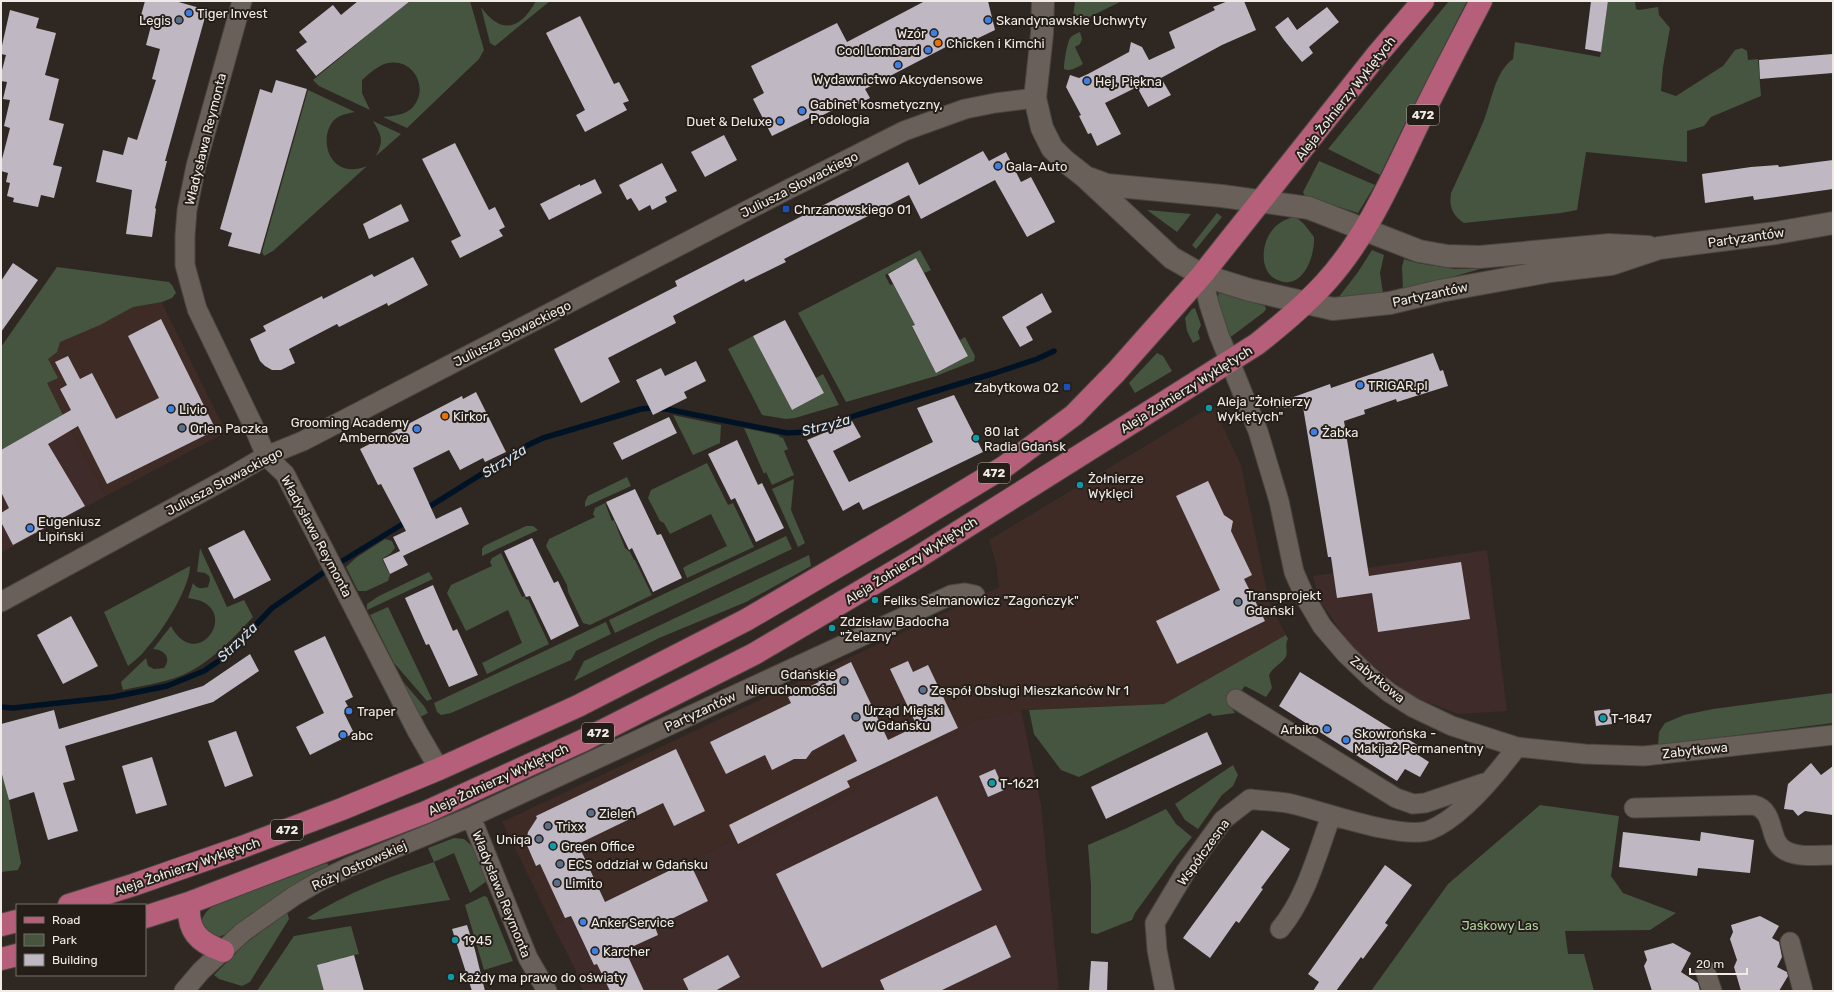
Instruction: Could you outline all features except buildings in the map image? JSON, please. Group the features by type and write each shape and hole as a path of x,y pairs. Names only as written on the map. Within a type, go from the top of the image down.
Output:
{"main road":[{"name":"Aleja Żołnierzy Wyklętych","path":"72,904 134,885 242,847 342,809 439,769 578,706 746,620 992,474 1051,433 1094,397 1202,275 1423,1"},
{"name":"Aleja Żołnierzy Wyklętych","path":"146,917 189,903 426,812 584,740 754,654 912,561 1231,362 1283,324 1305,303 1338,267 1364,230 1389,186 1442,75 1481,1"},
{"path":"189,903 188,915 197,936 206,945 223,951"},
{"path":"1,925 16,921"},
{"path":"1,960 16,955"}],"street":[{"name":"Władysława Reymonta","path":"242,1 196,166 187,210 185,265 196,309 253,425 266,456 285,474 340,578 417,731 439,769"},
{"path":"1043,1 1043,23 1035,98 1042,128 1052,148 1065,161 1084,176"},
{"name":"Juliusza Słowackiego","path":"1,602 266,456 303,441 779,194 904,131 965,109 995,103 1035,98"},
{"name":"Partyzantów","path":"1084,176 1106,185 1261,201 1309,208 1419,251 1447,256 1480,257 1609,244 1659,248 1776,234 1833,223"},
{"name":"Partyzantów","path":"1084,176 1161,250 1202,275 1250,290 1333,309 1390,303 1440,291 1479,284 1550,272 1611,264 1659,248"},
{"name":"Zabytkowa","path":"1202,275 1211,310 1247,400 1264,449 1279,501 1294,572 1305,597 1322,626 1346,654 1370,677 1414,708 1452,726 1517,747 1586,754 1644,756 1833,735"},
{"name":"Partyzantów","path":"471,817 951,594 965,593 975,595"},
{"path":"1236,699 1396,798 1413,804 1425,803 1490,781"},
{"name":"Współczesna","path":"1165,991 1157,950 1155,922 1186,872 1223,820 1250,800 1291,804 1331,816 1409,833 1429,831 1450,820 1490,781 1517,747"},
{"path":"1634,808 1754,805 1765,811 1771,821 1775,838 1780,846 1786,851 1798,855 1833,855"},
{"path":"1280,929 1288,920 1304,890 1331,816"},
{"name":"Władysława Reymonta","path":"471,817 528,958 547,991"},
{"name":"Róży Ostrowskiej","path":"184,991 201,971 243,932 266,914 318,882 349,867 471,817"},
{"path":"1790,942 1803,991"},
{"path":"1705,970 1712,991"}],"shaded area":[{"path":"159,297 226,432 106,496 40,371 54,324"},
{"path":"1210,407 1214,407 1241,465 1269,602 1286,635 1164,704 1021,710 978,720 958,728 960,733 858,780 861,788 738,850 733,840 553,926 502,822 999,587 996,563 989,540"},
{"path":"63,415 106,496 1,553 1,450"},
{"path":"1487,550 1507,711 1458,714 1422,700 1398,686 1352,647 1319,600 1313,576"},
{"path":"1021,710 1041,805 1059,991 583,991 575,975 577,973 553,926 733,840 738,850 861,788 857,780 959,733 958,728 978,720"}],"green space":[{"path":"409,1 470,1 484,50 479,59 407,128 383,117 399,115 406,112 412,108 417,100 420,92 419,84 412,70 405,65 397,63 384,64 362,80 362,93 370,110 319,86 313,80"},
{"path":"536,1 550,1 495,46 490,43 481,7 488,16 496,22 503,25 510,25 517,23 523,18 530,11"},
{"path":"1075,1 1122,1 1077,22 1073,17"},
{"path":"1449,1 1467,1 1380,175 1328,149"},
{"path":"1635,1 1636,9 1639,10 1658,7 1659,15 1670,28 1663,67 1661,91 1676,96 1723,66 1735,50 1742,48 1747,51 1748,60 1758,59 1761,96 1711,117 1704,126 1687,131 1687,162 1586,152 1577,210 1464,223 1460,220 1454,214 1451,207 1451,193 1484,120 1498,78 1507,64 1513,59 1515,42 1600,57 1608,2"},
{"path":"1080,32 1082,39 1080,44 1075,47 1083,64 1072,70 1064,69 1068,43 1071,37"},
{"path":"308,90 355,112 340,116 333,122 328,131 328,152 333,161 341,167 353,169 367,166 273,251 264,256 262,252"},
{"path":"373,121 401,134 376,156 381,138"},
{"path":"1319,161 1375,185 1358,213 1305,196 1303,192"},
{"path":"1147,210 1191,214 1177,232"},
{"path":"1217,213 1222,217 1196,249 1192,245"},
{"path":"1296,217 1304,224 1314,237 1310,261 1302,275 1296,280 1288,282 1280,281 1273,278 1266,268 1264,254 1266,241 1277,225 1284,220"},
{"path":"920,250 931,270 924,273 916,258 885,275 890,285 893,284 915,325 912,327 936,373 968,356 960,340 965,337 975,356 974,361 936,376 846,402 798,313"},
{"path":"1372,250 1384,255 1380,273 1383,294 1338,298 1358,272"},
{"path":"1404,259 1417,263 1455,269 1480,269 1403,291 1402,267"},
{"path":"57,267 169,282 176,293 172,298 162,302 133,307 100,325 60,342 57,352 48,359 58,378 47,383 63,415 1,450 1,347"},
{"path":"1219,292 1265,306 1266,309 1232,336 1228,337 1217,302"},
{"path":"1195,308 1201,325 1198,332 1200,339 1193,343 1187,331 1185,318 1192,309"},
{"path":"753,336 792,410 824,393 816,378 823,374 839,405 795,418 786,419 762,415 728,349"},
{"path":"1157,353 1163,356 1172,371 1135,393 1129,383"},
{"path":"673,415 721,425 720,443 693,455"},
{"path":"744,428 778,435 783,438 788,449 784,451 794,475 772,485 766,472 764,474"},
{"path":"707,463 728,505 733,503 754,547 687,578 683,568 727,546 711,514 670,534 664,523 660,521 648,498 651,490"},
{"path":"627,477 631,486 585,507 585,502 588,496"},
{"path":"794,479 791,510 805,543 798,547 772,489"},
{"path":"605,503 612,521 614,520 625,548 630,552 635,560 652,595 590,625 583,623 568,592 567,585 546,546 549,539 595,517 593,514 595,508"},
{"path":"526,526 533,526 538,530 482,556 482,549 484,546"},
{"path":"786,536 792,549 615,633 609,620"},
{"path":"385,539 392,541 395,548 390,554 382,559 390,575 388,581 366,591 358,591 346,567 357,557"},
{"path":"200,548 227,607 244,600 253,617 217,653 191,671 166,681 123,690 121,682 146,658 148,666 154,669 164,668 167,661 166,655 153,649 171,626 180,638 190,644 200,643 208,638 213,630 215,620 213,611 205,603 188,598 193,583 199,588 203,588 208,587 210,580 209,576 205,573 197,572"},
{"path":"501,553 522,597 525,596 526,600 528,599 549,644 487,674 482,663 522,643 508,610 466,631 447,593 451,585 492,566 490,562 492,558"},
{"path":"809,555 811,566 746,602 659,638 574,681 584,661"},
{"path":"190,566 189,575 185,586 167,621 144,652 128,666 104,612"},
{"path":"429,572 433,579 367,610 367,604 379,596"},
{"path":"388,607 432,699 427,701 394,663 370,615"},
{"path":"606,622 611,634 576,651 571,660 451,713 441,715 437,712 434,703"},
{"path":"1286,635 1288,639 1286,644 1286,656 1269,675 1272,688 1266,697 1245,686 1230,705 1235,713 1213,716 1210,713 1079,777 1061,770 1034,734 1029,710 1164,704"},
{"path":"399,677 424,706 428,713 420,717"},
{"path":"1833,693 1833,723 1658,745 1659,732 1665,723 1684,715 1713,709"},
{"path":"1233,765 1238,775 1233,786 1222,795 1198,829 1185,820 1175,804"},
{"path":"1,771 9,800 21,863 18,870 1,872"},
{"name":"Jaśkowy Las","path":"1540,805 1619,816 1611,876 1623,893 1676,913 1650,930 1565,931 1568,954 1584,954 1594,991 1371,991 1448,884"},
{"path":"1166,809 1176,824 1192,837 1135,913 1132,920 1097,934 1091,933 1091,886 1088,845"},
{"path":"454,838 464,839 472,846 487,881 470,893 454,853 434,862 428,848"},
{"path":"434,862 450,900 313,920 307,918 353,893 401,873"},
{"path":"327,863 329,866 286,890 226,934 219,937 210,935 201,923 205,913 213,906"},
{"path":"484,896 487,897 513,961 484,970 465,905"},
{"path":"287,912 289,919 250,982 242,986 219,979 214,975 245,944"},
{"path":"351,926 359,954 342,958 343,961 330,964 329,961 318,965 325,991 257,991 294,936"}],"waterway":[{"name":"Strzyża","path":"424,510 528,445 543,438 641,409 666,409 787,433 807,432 857,415 995,373 1037,359 1054,351"},
{"name":"Strzyża","path":"1,707 13,708 113,697 167,686 204,671 226,656 272,608 323,573 409,520"}],"place":[{"name":"Tiger Invest","path":"189,13"},
{"name":"Legis","path":"179,20"},
{"name":"Skandynawskie Uchwyty","path":"988,20"},
{"name":"Wzór","path":"934,33"},
{"name":"Chicken i Kimchi","path":"938,43"},
{"name":"Cool Lombard","path":"928,50"},
{"name":"Wydawnictwo Akcydensowe","path":"898,65"},
{"name":"Hej, Piękna","path":"1087,81"},
{"name":"Gabinet kosmetyczny, Podologia","path":"802,111"},
{"name":"Duet & Deluxe","path":"780,121"},
{"name":"Gala-Auto","path":"998,166"},
{"name":"Chrzanowskiego 01","path":"786,209"},
{"name":"TRIGAR.pl","path":"1360,385"},
{"name":"Zabytkowa 02","path":"1067,387"},
{"name":"Aleja \"Żołnierzy Wyklętych\"","path":"1209,408"},
{"name":"Livio","path":"171,409"},
{"name":"Kirkor","path":"445,416"},
{"name":"Orlen Paczka","path":"182,428"},
{"name":"Grooming Academy Ambernova","path":"417,429"},
{"name":"Żabka","path":"1314,432"},
{"name":"80 lat Radia Gdańsk","path":"976,438"},
{"name":"Żołnierze Wyklęci","path":"1080,485"},
{"name":"Eugeniusz Lipiński","path":"30,528"},
{"name":"Feliks Selmanowicz \"Zagończyk\"","path":"875,600"},
{"name":"Transprojekt Gdański","path":"1238,602"},
{"name":"Zdzisław Badocha \"Żelazny\"","path":"832,628"},
{"name":"Gdańskie Nieruchomości","path":"844,681"},
{"name":"Zespół Obsługi Mieszkańców Nr 1","path":"923,690"},
{"name":"Traper","path":"349,711"},
{"name":"Urząd Miejski w Gdańsku","path":"856,717"},
{"name":"T-1847","path":"1603,718"},
{"name":"Arbiko","path":"1327,729"},
{"name":"abc","path":"343,735"},
{"name":"Skowrońska - Makijaż Permanentny","path":"1346,740"},
{"name":"T-1621","path":"992,783"},
{"name":"Zieleń","path":"591,813"},
{"name":"Trixx","path":"548,826"},
{"name":"Uniqa","path":"539,839"},
{"name":"Green Office","path":"553,846"},
{"name":"ECS oddział w Gdańsku","path":"560,864"},
{"name":"Limito","path":"557,883"},
{"name":"Anker Service","path":"583,922"},
{"name":"1945","path":"455,940"},
{"name":"Karcher","path":"595,951"},
{"name":"Każdy ma prawo do oświaty","path":"451,977"}]}
